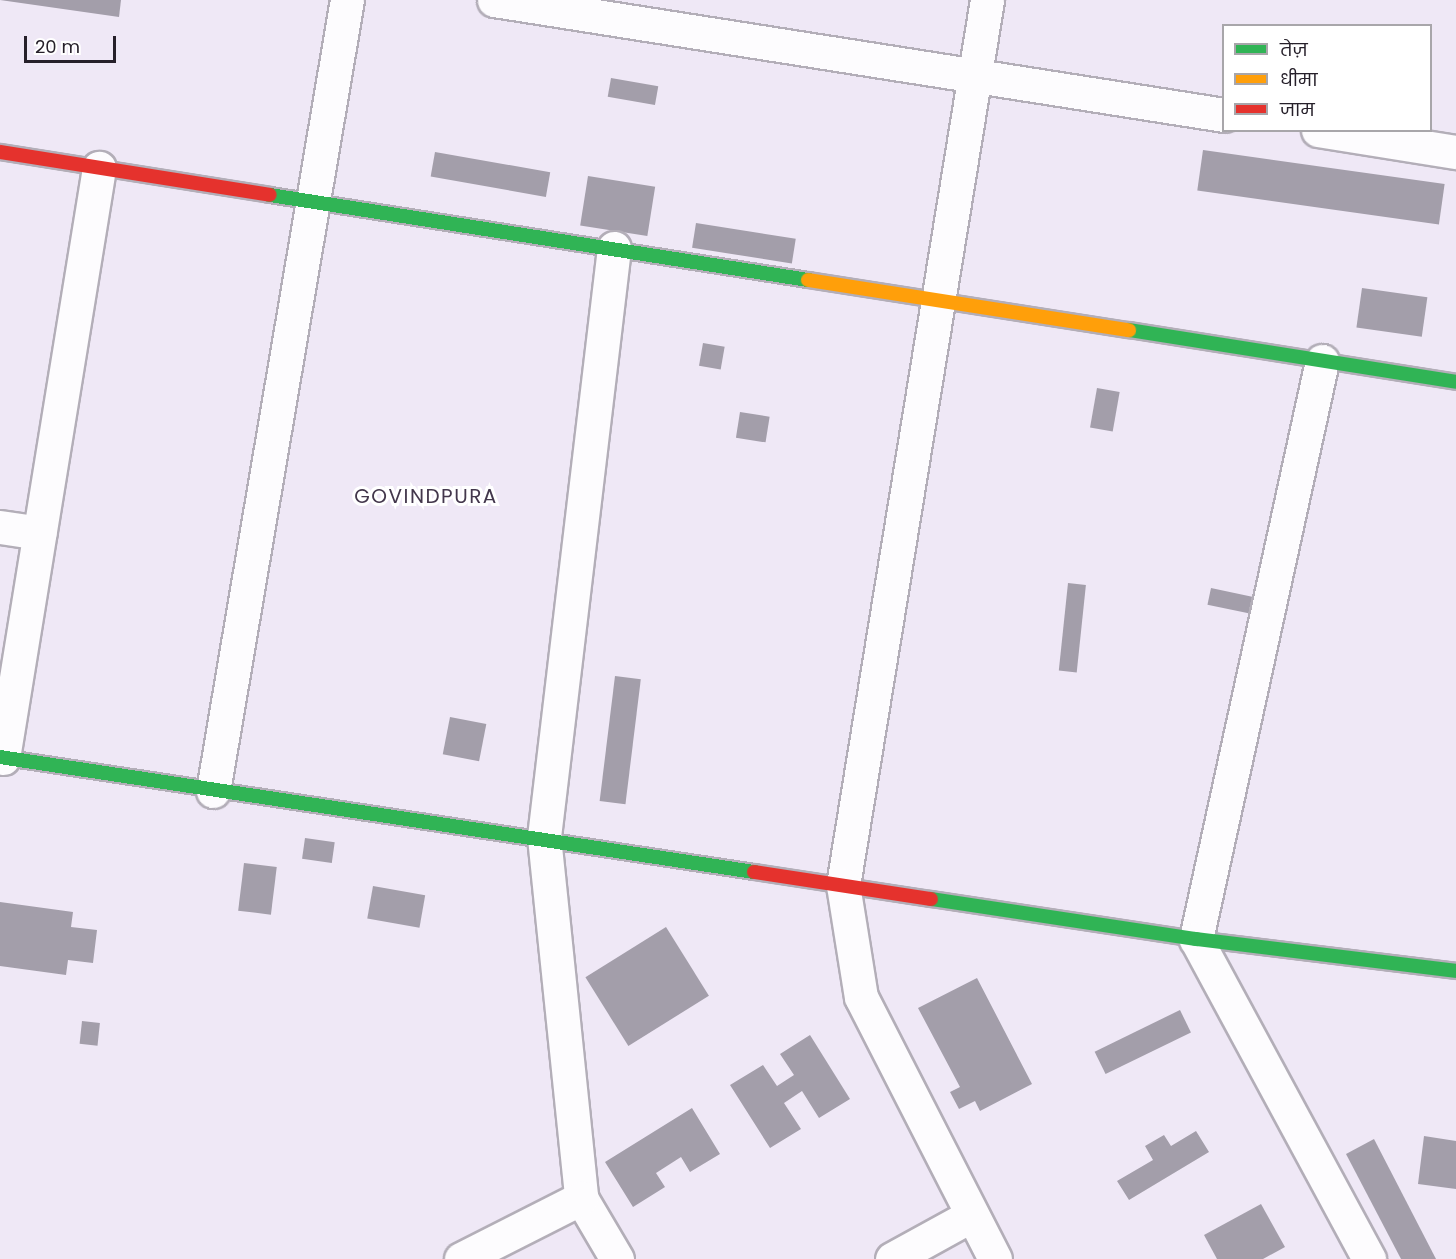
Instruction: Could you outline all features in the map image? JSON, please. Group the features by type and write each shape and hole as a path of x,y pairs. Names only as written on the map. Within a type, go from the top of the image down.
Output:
{"street":[{"path":"213,790 348,0"},
{"path":"494,0 1222,116"},
{"path":"987,0 843,885 861,997 995,1259"},
{"path":"1331,132 1456,152"},
{"path":"0,152 1456,382"},
{"path":"99,168 2,757 213,790 544,837 1196,939 1456,971"},
{"path":"614,248 544,837 581,1198 617,1259"},
{"path":"1322,361 1196,939 1369,1259"},
{"path":"0,527 40,533"},
{"path":"462,1259 581,1198"},
{"path":"892,1259 972,1215"}],"building":[{"path":"0,0 121,0 119,17"},
{"path":"611,78 658,86 655,105 608,97"},
{"path":"1203,150 1445,184 1439,225 1197,191"},
{"path":"435,152 550,172 546,197 431,177"},
{"path":"588,176 655,187 647,236 580,225"},
{"path":"696,223 796,239 792,263 692,248"},
{"path":"1362,288 1427,297 1422,337 1356,328"},
{"path":"703,343 725,347 721,369 699,366"},
{"path":"1097,388 1120,392 1113,431 1090,427"},
{"path":"740,412 770,417 766,442 736,438"},
{"path":"1068,583 1086,585 1077,672 1059,671"},
{"path":"1211,588 1252,597 1249,613 1207,605"},
{"path":"615,676 641,679 625,804 600,801"},
{"path":"450,717 486,724 479,761 443,754"},
{"path":"305,838 335,842 332,863 302,859"},
{"path":"244,863 277,867 271,915 238,911"},
{"path":"373,886 425,895 419,928 367,918"},
{"path":"0,902 73,912 71,927 97,930 93,963 68,960 66,975 0,966"},
{"path":"666,927 709,996 628,1046 585,977"},
{"path":"977,978 1032,1084 980,1111 975,1101 959,1109 950,1092 960,1087 918,1008"},
{"path":"1180,1010 1191,1032 1106,1074 1095,1052"},
{"path":"82,1021 100,1023 97,1046 80,1044"},
{"path":"810,1035 850,1099 819,1118 802,1091 784,1103 801,1129 770,1148 730,1085 763,1065 777,1086 794,1075 780,1054"},
{"path":"692,1108 720,1154 690,1172 681,1157 656,1173 665,1187 633,1207 605,1162"},
{"path":"1196,1131 1209,1152 1129,1200 1117,1181 1153,1160 1145,1146 1164,1135 1171,1146"},
{"path":"1424,1136 1456,1141 1456,1189 1418,1184"},
{"path":"1374,1139 1436,1259 1401,1259 1346,1154"},
{"path":"1261,1204 1285,1247 1263,1259 1217,1259 1204,1235"}],"traffic: fast":[{"path":"270,195 808,280"},
{"path":"1129,330 1456,382"},
{"path":"0,757 754,872"},
{"path":"931,899 1196,939 1456,971"}],"traffic: slow":[{"path":"808,280 1129,330"}],"traffic: jam":[{"path":"0,152 270,195"},
{"path":"754,872 931,899"}],"district":[{"name":"GOVINDPURA","path":"426,496"}]}
